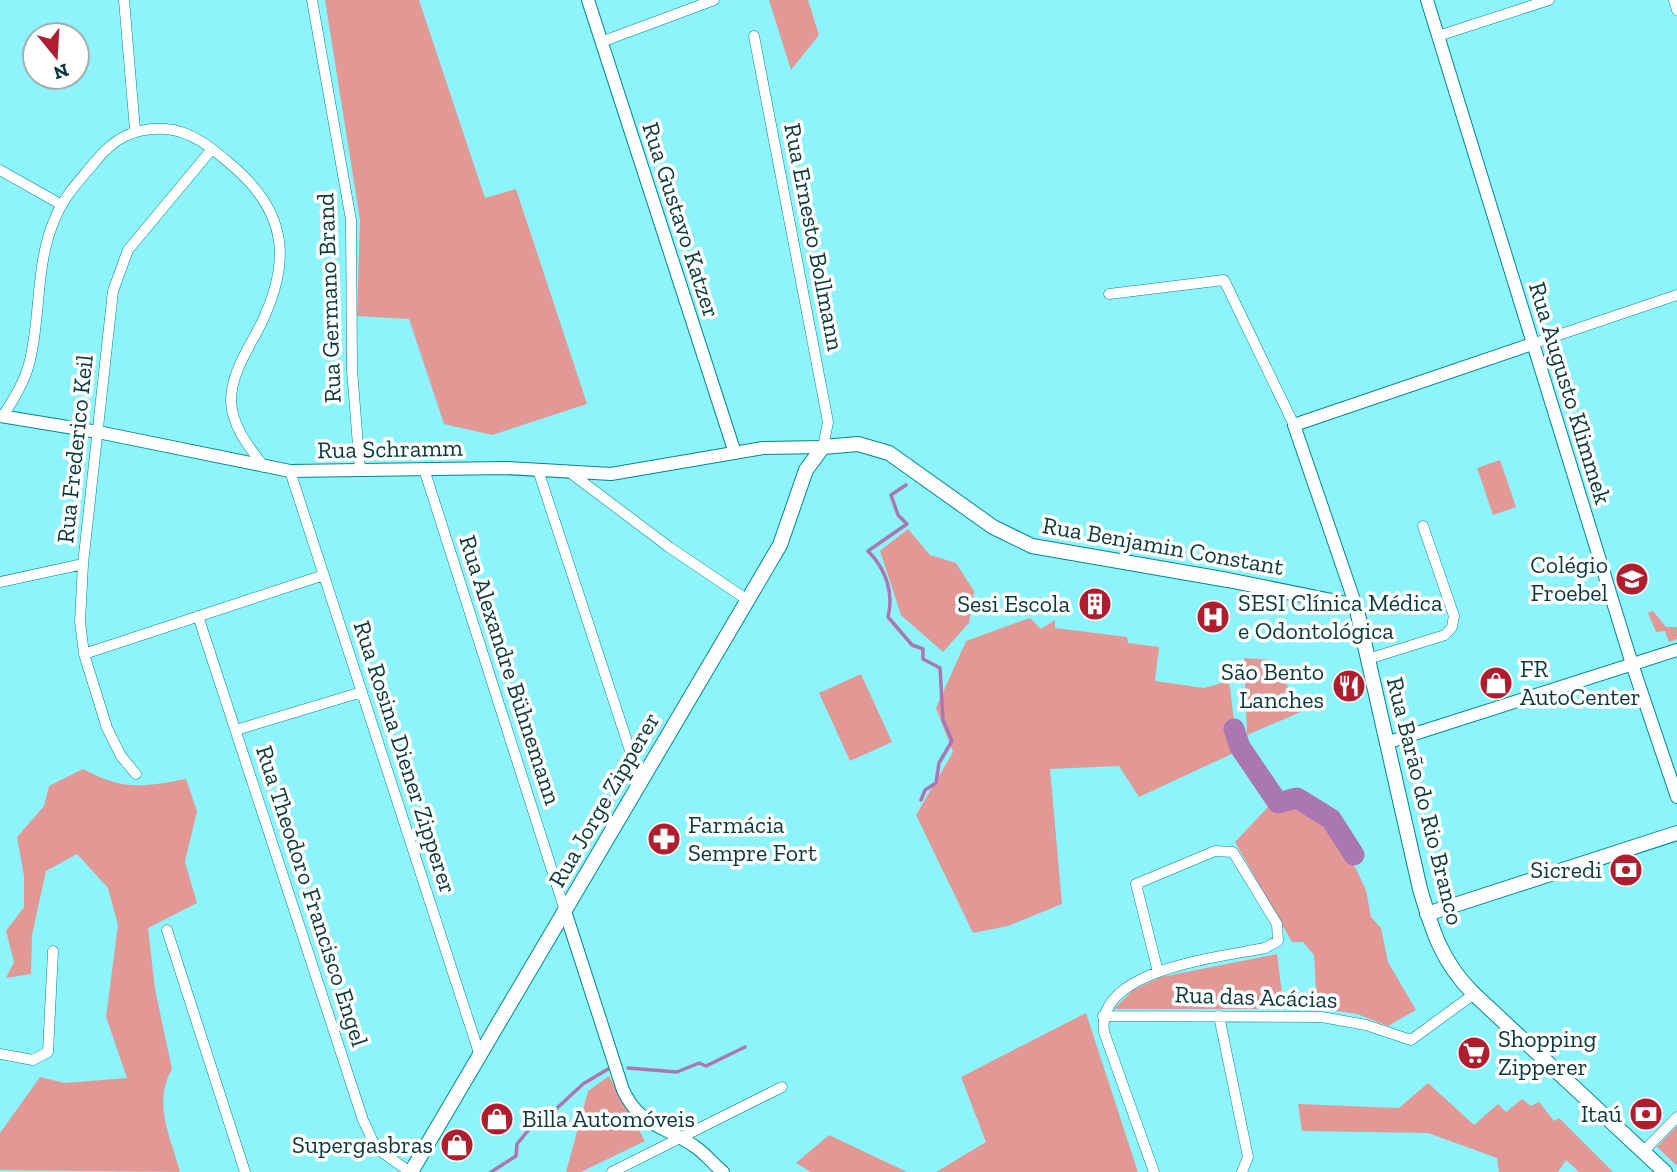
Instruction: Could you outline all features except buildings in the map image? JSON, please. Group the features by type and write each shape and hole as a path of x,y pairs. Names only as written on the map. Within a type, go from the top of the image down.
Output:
{"main road":[{"name":"Rua Benjamin Constant","path":"823,447 858,444 889,453 993,527 1032,546 1228,580 1356,606"},
{"name":"Rua Jorge Zipperer","path":"410,1172 779,545 806,470 823,447"},
{"name":"Rua Barão do Rio Branco","path":"1356,606 1427,915 1445,961 1474,994 1665,1172"},
{"path":"1427,915 1677,833"}],"street":[{"path":"124,0 135,130"},
{"name":"Rua Germano Brand","path":"312,0 352,220 352,370 360,470"},
{"name":"Rua Gustavo Katzer","path":"588,0 735,453"},
{"path":"601,42 714,0"},
{"name":"Rua Augusto Klimmek","path":"1427,0 1632,664 1677,797"},
{"path":"1438,36 1549,0"},
{"path":"1674,0 1677,10"},
{"name":"Rua Ernesto Bollmann","path":"754,36 828,422 823,447"},
{"path":"2,416 30,362 42,265 62,205 100,155 121,136 135,130 180,130 212,149 260,194 272,213 279,234 277,279 267,310 237,372 231,401 243,438 265,468"},
{"name":"Rua Frederico Keil","path":"136,774 121,756 107,728 85,654 80,622 83,564 113,291 121,261 212,149"},
{"path":"0,170 62,205"},
{"name":"Rua Barão do Rio Branco","path":"1109,294 1224,280 1294,425 1356,606"},
{"path":"1294,425 1677,295"},
{"name":"Rua Schramm","path":"2,416 98,432 290,471 538,470 572,474"},
{"name":"Rua Benjamin Constant","path":"572,474 631,471 792,445 823,447"},
{"name":"Rua Alexandre Bühnemann","path":"424,469 565,911 629,1101 650,1125 681,1137 698,1148 723,1172"},
{"path":"538,470 640,781"},
{"name":"Rua Rosina Diener Zipperer","path":"290,471 480,1056"},
{"path":"572,474 669,547 746,599"},
{"path":"1368,659 1445,635 1452,627 1454,616 1423,526"},
{"path":"0,582 83,564"},
{"path":"85,654 324,575"},
{"name":"Rua Theodoro Francisco Engel","path":"198,616 363,1121 376,1148 410,1172"},
{"path":"1386,743 1677,650"},
{"path":"236,730 362,692"},
{"path":"1154,1172 1104,1032 1103,1016 1121,991 1158,972 1265,948 1278,941 1277,924 1242,863 1227,850 1215,851 1136,884 1158,972"},
{"path":"167,930 245,1172"},
{"path":"0,1054 33,1060 48,1052 53,951"},
{"name":"Rua das Acácias","path":"1103,1016 1340,1019 1413,1040 1474,994"},
{"path":"1219,1016 1248,1157 1242,1172"},
{"path":"612,1172 782,1087"},
{"path":"1643,1152 1677,1116"}],"shaded area":[{"path":"325,0 419,0 485,198 516,189 587,404 492,435 444,424 409,319 357,316 360,220"},
{"path":"769,0 808,0 819,35 791,70"},
{"path":"1500,460 1516,507 1493,515 1477,468"},
{"path":"908,529 930,555 956,563 974,591 969,623 943,652 901,615 880,551"},
{"path":"1653,611 1666,627 1677,627 1677,639 1669,642 1665,631 1656,632 1648,613"},
{"path":"1030,618 1041,629 1055,620 1055,628 1127,637 1128,643 1159,647 1155,681 1204,688 1229,681 1238,751 1139,797 1119,766 1050,769 1062,904 1008,926 973,933 916,815 953,752 936,708 966,641"},
{"path":"1244,658 1271,660 1303,711 1247,735"},
{"path":"861,674 892,742 850,761 819,693"},
{"path":"83,769 122,784 158,784 186,779 197,811 185,862 197,903 148,928 155,989 172,1069 166,1082 163,1108 180,1172 0,1170 0,1133 40,1077 65,1083 127,1078 106,1017 118,925 108,888 77,854 46,871 32,935 31,974 6,978 14,962 6,931 24,907 24,876 17,837 44,806 49,786"},
{"path":"1294,806 1323,822 1356,869 1366,890 1371,917 1381,928 1388,962 1416,1010 1388,1026 1357,1014 1317,1008 1314,955 1303,942 1292,942 1235,842 1268,807 1279,811"},
{"path":"1277,954 1284,1009 1114,1009 1133,990 1161,977"},
{"path":"1086,1013 1138,1172 936,1172 986,1142 961,1077"},
{"path":"609,1076 645,1141 581,1172 566,1172 588,1091"},
{"path":"1428,1083 1474,1125 1498,1104 1506,1112 1522,1099 1531,1106 1539,1102 1554,1121 1559,1118 1613,1172 1579,1172 1566,1160 1558,1172 1499,1172 1497,1158 1428,1133 1302,1131 1298,1104 1399,1108"},
{"path":"1677,1126 1677,1166 1657,1147"},
{"path":"829,1135 907,1172 811,1172 796,1163"}],"waterway":[{"path":"906,485 891,495 898,515 907,524 868,551 880,566 887,582 890,599 888,617 912,645 923,649 923,659 940,668 943,720 952,741 939,763 936,783 925,790 921,800"},
{"path":"1234,729 1240,747 1278,803 1297,798 1331,819 1354,855"},
{"path":"628,1068 677,1072 699,1063 706,1066 745,1047"},
{"path":"491,1172 516,1156 517,1144 541,1115 556,1109 583,1084 608,1069"}],"place":[{"name":"Colégio Froebel","path":"1632,579"},
{"name":"Sesi Escola","path":"1095,604"},
{"name":"SESI Clínica Médica e Odontológica","path":"1213,617"},
{"name":"FR AutoCenter","path":"1496,683"},
{"name":"São Bento Lanches","path":"1349,686"},
{"name":"Farmácia Sempre Fort","path":"664,839"},
{"name":"Sicredi","path":"1626,870"},
{"name":"Shopping Zipperer","path":"1474,1053"},
{"name":"Itaú","path":"1646,1114"},
{"name":"Billa Automóveis","path":"497,1119"},
{"name":"Supergasbras","path":"457,1145"}]}
